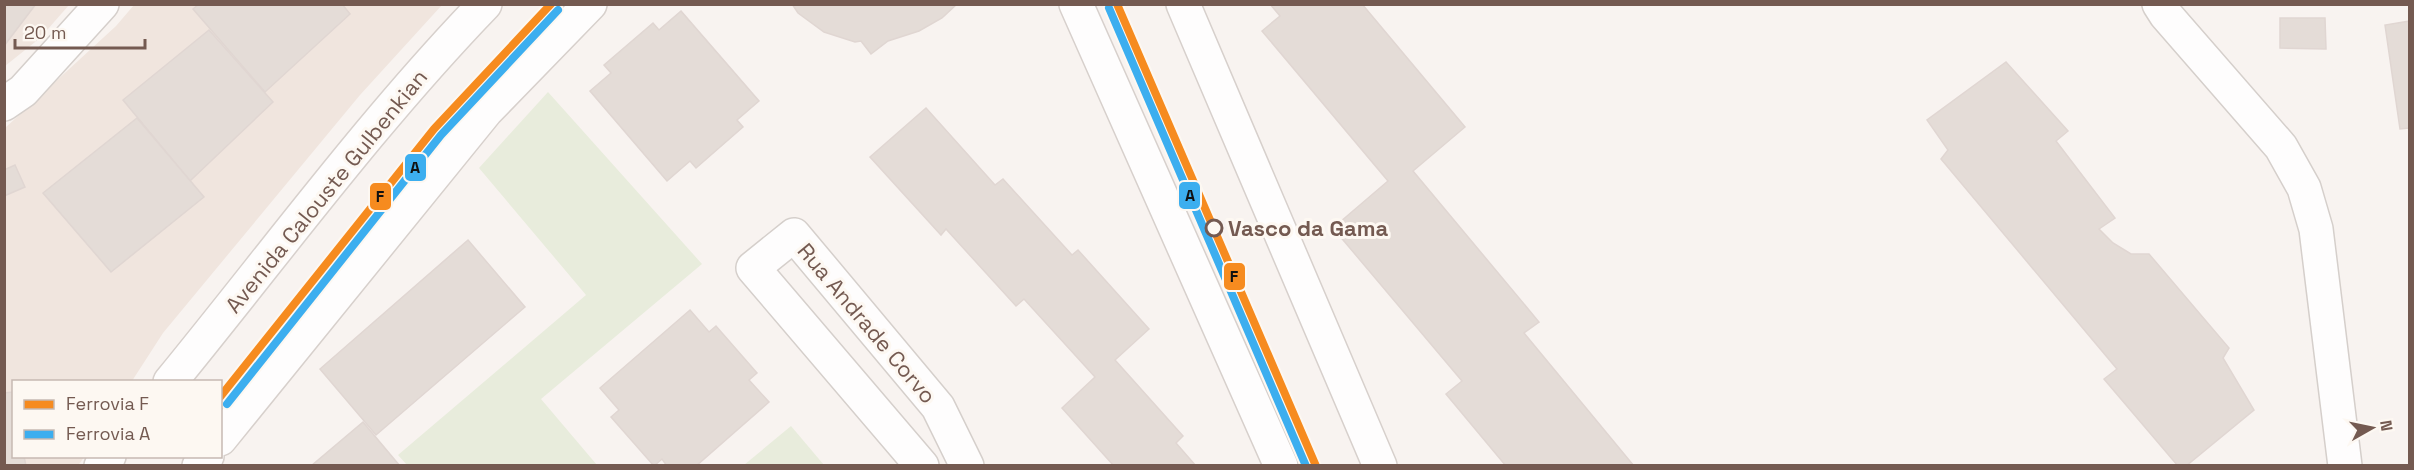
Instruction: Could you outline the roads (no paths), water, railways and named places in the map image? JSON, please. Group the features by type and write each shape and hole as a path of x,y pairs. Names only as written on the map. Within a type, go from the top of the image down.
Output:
{"main road":[{"path":"4,104 23,90 102,4"},
{"name":"Avenida Calouste Gulbenkian","path":"171,380 326,186 408,88 485,4"},
{"path":"222,437 486,111 590,4"},
{"path":"1076,4 1281,465"},
{"path":"1183,4 1380,465"},
{"path":"2159,4 2281,147 2304,188 2316,229 2345,465"},
{"name":"Rua Andrade Corvo","path":"922,465 753,268 794,235 938,407 967,465"}],"rail line":[{"name":"F","path":"222,394 434,129 551,4"},
{"name":"F","path":"1117,4 1316,466"},
{"name":"A","path":"1109,8 1306,466"},
{"name":"A","path":"227,404 441,135 558,10"}],"place":[{"name":"Vasco da Gama","path":"1214,228"}]}
